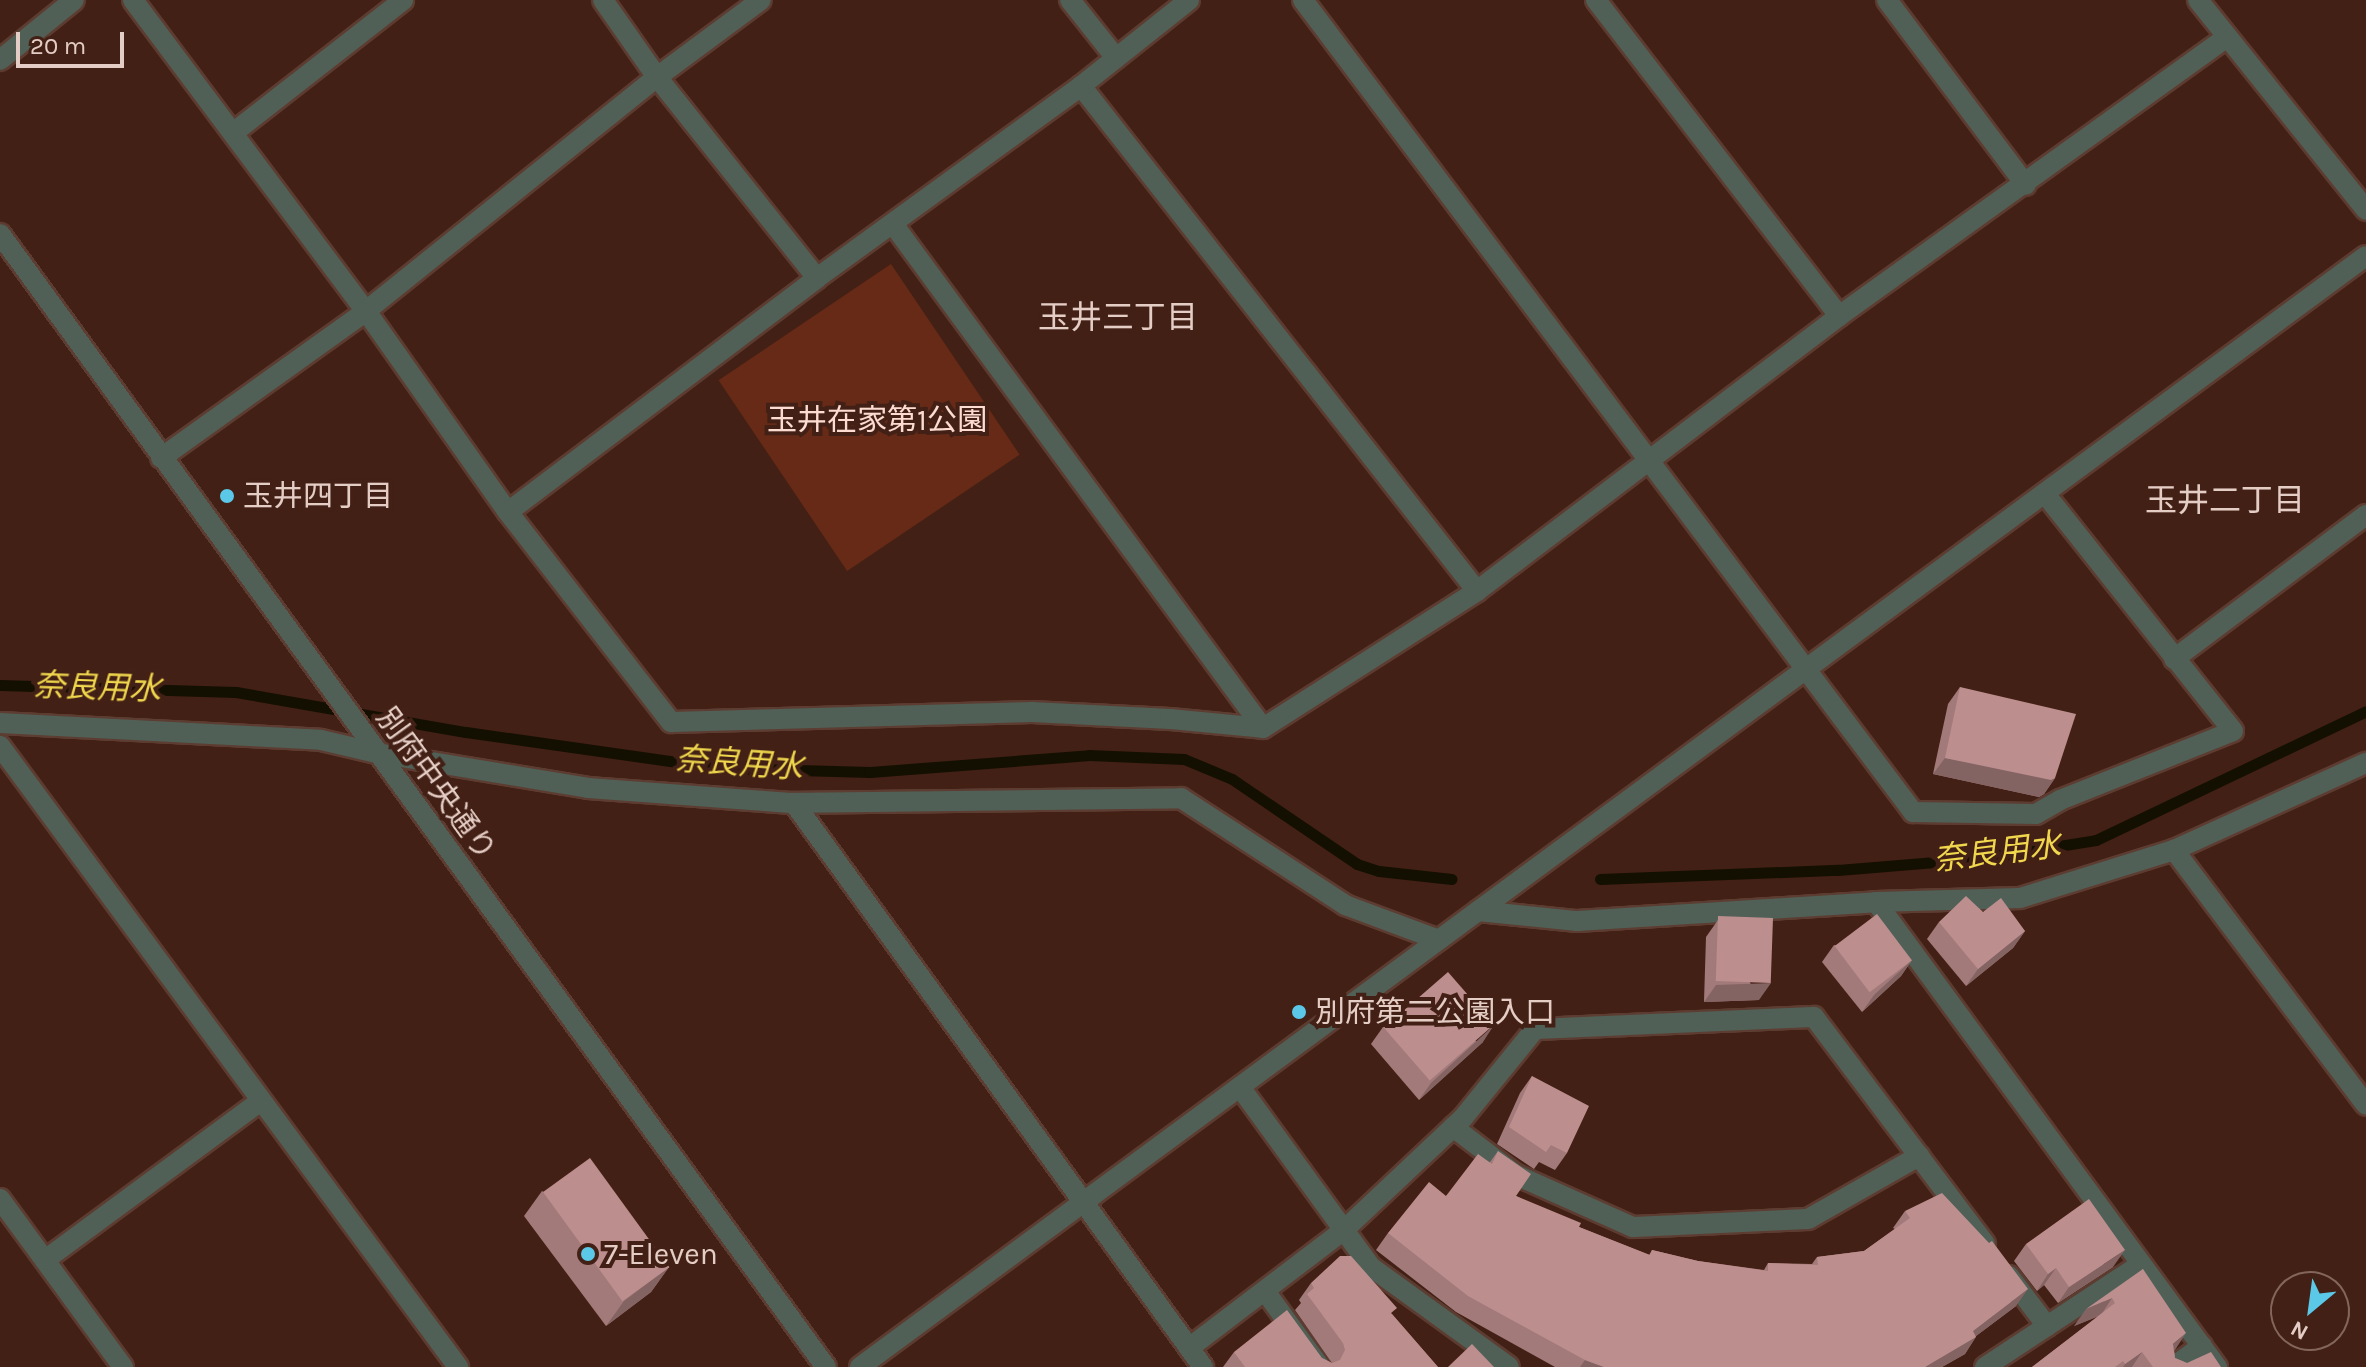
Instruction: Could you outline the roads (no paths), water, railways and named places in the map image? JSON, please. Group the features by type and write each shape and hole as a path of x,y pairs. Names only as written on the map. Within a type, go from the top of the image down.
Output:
{"street":[{"path":"0,60 74,0"},
{"path":"133,0 366,311 508,512 671,722 1032,712 1170,719 1263,728 1477,591 1839,316 2026,185 2227,37"},
{"path":"233,133 403,0"},
{"path":"603,0 657,77 817,278"},
{"path":"161,458 366,311 657,77 761,0"},
{"path":"1070,0 1116,58"},
{"path":"508,512 817,278 1081,86 1189,0"},
{"path":"1303,0 1913,812 2036,814 2060,800 2233,731 2045,494"},
{"path":"1596,0 1839,316"},
{"path":"1887,0 2026,185"},
{"path":"2198,0 2366,210"},
{"path":"1081,86 1477,591"},
{"path":"893,224 1263,728"},
{"name":"別府中央通り","path":"0,234 328,689 826,1367"},
{"path":"860,1367 2366,256"},
{"path":"2174,659 2366,515"},
{"path":"0,723 321,740 377,753 588,788 794,803 1181,798 1345,905 1439,940"},
{"path":"0,746 458,1367"},
{"path":"1478,911 1577,921 1876,902 2020,898 2174,850 2366,763"},
{"path":"794,803 1203,1367"},
{"path":"2174,850 2366,1105"},
{"path":"1876,902 2217,1367"},
{"path":"1189,1348 1344,1230 1453,1127 1535,1029 1814,1017 2047,1326"},
{"path":"1240,1087 1371,1267 1509,1367"},
{"path":"45,1260 261,1101"},
{"path":"1453,1127 1516,1175 1633,1227 1808,1219 1919,1156"},
{"path":"0,1199 123,1367"},
{"path":"1985,1367 2141,1264"},
{"path":"1265,1291 1320,1367"},
{"path":"2173,1367 2202,1346"}],"waterway":[{"name":"奈良用水","path":"0,685 236,692 466,732 720,768 870,772 1089,755 1184,759 1232,779 1357,864 1379,871 1452,879"},
{"name":"奈良用水","path":"1600,879 1838,870 1984,858 2096,840 2366,711"}],"place":[{"name":"玉井四丁目","path":"227,496"},
{"name":"別府第二公園入口","path":"1299,1012"},
{"name":"7-Eleven","path":"588,1254"}],"district":[{"name":"玉井三丁目","path":"1118,318"},
{"name":"玉井二丁目","path":"2225,501"}],"park label":[{"name":"玉井在家第1公園","path":"877,420"}]}
